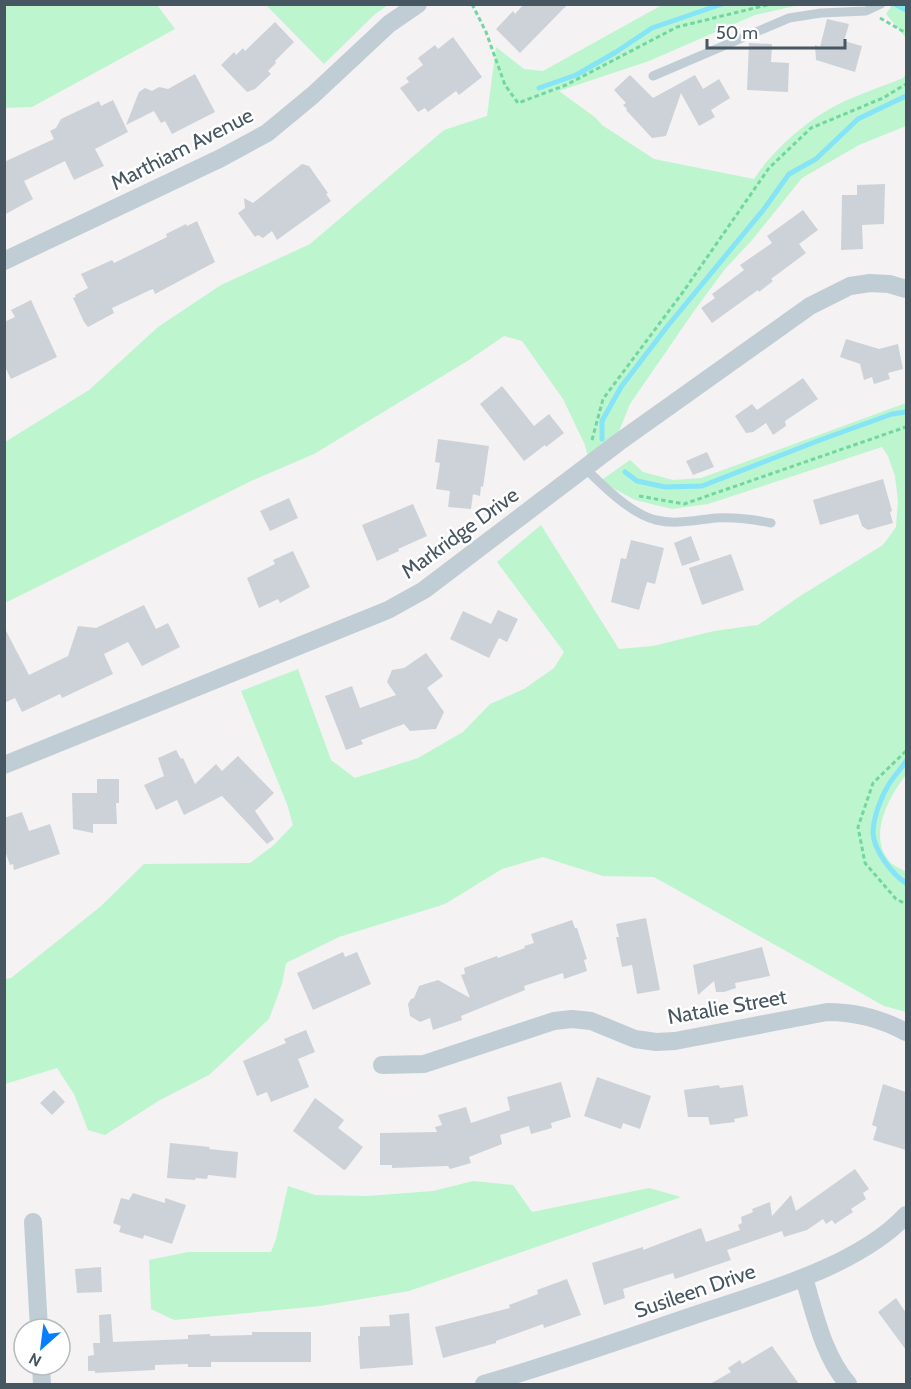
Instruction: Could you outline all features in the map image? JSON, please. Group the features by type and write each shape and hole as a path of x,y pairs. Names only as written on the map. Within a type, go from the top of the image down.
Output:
{"street":[{"name":"Marthiam Avenue","path":"4,261 221,158 267,133 313,95 388,24 418,4"},
{"name":"Markridge Drive","path":"4,765 388,610 424,590 585,468 810,306 850,286 870,283 889,284 906,289"},
{"name":"Natalie Street","path":"382,1065 424,1064 554,1021 572,1019 591,1021 635,1039 656,1042 675,1041 827,1012 850,1012 873,1017 906,1032"},
{"name":"Susileen Drive","path":"484,1384 542,1376 804,1278 877,1240 906,1215"},
{"path":"33,1222 38,1317"},
{"path":"804,1278 829,1355 840,1376 848,1384"}],"lane":[{"path":"653,76 789,18 821,13 866,11 881,4"},
{"path":"585,468 604,487 632,508 655,520 675,523 717,518 748,518 771,523"}],"path":[{"path":"472,4 486,32 505,85 518,103 566,85 677,27 771,4"},
{"path":"906,751 873,783 858,827 865,863 896,899 906,903"}],"green space":[{"path":"4,5 157,5 175,29 32,107 5,108"},
{"path":"266,5 388,5 375,14 324,64"},
{"path":"662,5 799,5 755,15 649,61 559,91 602,125 654,159 754,179 780,147 814,119 845,101 903,78 906,74 906,126 859,145 802,178 753,239 725,269 694,311 630,404 618,434 588,457 585,445 563,399 522,341 504,336 469,360 314,454 249,482 5,603 5,442 89,390 158,327 221,285 310,244 444,130 487,116 496,47 524,69 543,71"},
{"path":"892,5 906,5 906,38 886,14"},
{"path":"906,403 906,775 887,805 880,829 880,841 883,852 890,862 906,872 906,1012 884,1006 654,877 603,876 543,857 502,869 445,904 339,937 286,963 282,984 269,1019 209,1075 160,1100 105,1135 88,1130 74,1094 57,1068 5,1084 5,979 11,978 100,907 144,864 250,863 274,845 293,825 287,804 241,691 298,669 331,760 355,778 418,758 463,732 490,704 524,689 554,668 564,652 497,562 541,525 619,649 653,646 714,631 758,625 883,545 896,527 898,501 895,476 882,447 708,504 672,509 635,500 600,481 630,460 643,472 673,480 701,478"},
{"path":"473,1181 513,1185 532,1212 649,1188 681,1197 409,1291 320,1306 174,1320 151,1309 149,1260 188,1252 271,1252 288,1186 315,1195 367,1196 433,1191"}],"building":[{"path":"524,4 568,4 520,53 496,29 513,11 515,14"},
{"path":"827,19 849,24 844,41 862,46 855,72 816,60 815,45 820,47"},
{"path":"275,22 294,42 275,61 276,63 268,71 271,74 255,89 247,92 221,65 234,52 236,55 243,48 245,51"},
{"path":"453,37 482,77 459,95 456,91 428,112 425,108 418,112 400,88 409,82 406,78 423,65 418,58 435,45 438,49"},
{"path":"749,43 772,44 771,62 789,63 788,92 747,90"},
{"path":"195,74 215,112 172,134 165,121 161,123 154,111 126,125 139,92 145,88 152,91 159,87 168,89"},
{"path":"630,75 653,98 695,75 703,89 719,79 730,98 711,110 715,117 699,126 681,93 666,136 652,138 626,110 623,105 626,103 614,90"},
{"path":"113,100 128,132 95,149 104,166 74,180 65,161 24,181 33,199 4,215 4,162 54,139 50,131 56,128 61,119 99,101 101,106"},
{"path":"302,164 309,166 331,201 277,240 272,231 263,238 258,235 255,237 238,213 245,208 244,198 253,203"},
{"path":"885,184 884,224 862,225 863,249 841,250 842,195 857,195 857,185"},
{"path":"803,210 818,230 799,244 806,253 771,279 773,281 759,292 758,290 712,323 701,308 715,298 712,294 744,270 740,265 772,243 767,236"},
{"path":"197,221 215,262 155,294 153,289 112,308 114,313 88,327 73,298 88,288 81,274 112,260 114,263 167,237 166,234"},
{"path":"31,300 57,357 11,379 4,365 4,322 15,317 11,310"},
{"path":"846,339 879,349 898,344 903,369 888,373 890,379 874,384 872,377 864,380 860,364 840,357"},
{"path":"803,378 818,399 785,421 786,426 773,435 766,423 753,432 746,433 735,416 752,404 757,410"},
{"path":"502,386 534,426 549,414 564,433 524,461 480,404"},
{"path":"438,439 489,446 483,487 481,486 480,496 473,494 471,509 448,507 450,491 436,489 440,463 435,462"},
{"path":"707,452 714,467 693,475 686,461"},
{"path":"883,479 893,523 868,530 862,526 858,514 820,525 813,500"},
{"path":"289,498 298,518 270,531 260,511"},
{"path":"413,504 427,536 377,561 362,525"},
{"path":"691,536 700,560 682,566 674,543"},
{"path":"631,540 664,548 655,584 647,582 639,610 611,602 621,558 626,559"},
{"path":"293,551 310,587 280,603 278,599 259,608 247,578 275,564 273,560"},
{"path":"731,554 744,590 702,605 689,568"},
{"path":"144,605 156,629 168,623 180,647 142,666 128,642 104,654 113,674 62,698 60,694 22,712 15,698 4,703 4,627 29,675 68,656 78,626 96,628"},
{"path":"498,610 518,619 507,642 499,638 489,658 450,639 463,611 491,624"},
{"path":"426,653 443,676 427,688 444,712 436,729 410,731 404,724 361,740 363,744 346,750 325,696 352,686 360,708 396,695 387,682 392,670 404,668"},
{"path":"176,750 181,759 183,758 195,784 216,764 222,771 238,756 274,793 255,811 274,839 267,844 222,796 184,815 177,800 156,810 144,785 164,776 158,758"},
{"path":"97,779 119,779 119,803 116,803 117,824 93,824 93,833 73,829 72,793 97,793"},
{"path":"22,812 29,831 50,824 60,854 14,870 4,848 4,818"},
{"path":"646,918 660,990 637,994 632,965 622,967 616,924"},
{"path":"572,920 587,959 584,960 587,971 564,979 563,973 524,986 525,990 461,1016 462,1020 433,1030 430,1018 420,1022 410,1016 408,1004 414,998 419,986 438,980 470,998 461,975 465,974 464,968 525,948 524,946 534,943 531,934"},
{"path":"762,947 770,976 735,983 736,988 724,992 716,992 714,981 698,995 693,965"},
{"path":"343,952 345,957 357,952 371,984 313,1010 297,973"},
{"path":"306,1030 315,1052 298,1059 309,1087 271,1102 267,1092 257,1096 243,1061 286,1043 284,1039"},
{"path":"597,1077 651,1096 640,1129 623,1123 621,1129 584,1116"},
{"path":"561,1082 571,1117 551,1123 552,1128 531,1134 529,1126 500,1135 502,1144 469,1157 471,1163 450,1169 448,1166 392,1168 392,1165 380,1165 380,1133 437,1132 435,1127 442,1125 438,1115 466,1107 471,1123 510,1110 507,1097"},
{"path":"883,1084 906,1092 906,1150 873,1140 877,1127 872,1125"},
{"path":"719,1085 720,1088 743,1085 748,1116 734,1119 735,1122 710,1125 708,1117 688,1117 684,1090"},
{"path":"54,1090 65,1102 52,1115 40,1103"},
{"path":"315,1098 344,1120 338,1128 363,1147 344,1170 293,1131"},
{"path":"170,1143 238,1152 236,1178 208,1175 207,1179 196,1178 195,1180 167,1178"},
{"path":"855,1169 869,1189 863,1193 866,1199 851,1209 853,1212 835,1224 832,1220 826,1224 823,1219 807,1230 784,1237 782,1231 727,1250 731,1260 675,1279 673,1273 623,1289 625,1298 604,1305 592,1263 643,1247 643,1250 701,1228 706,1242 740,1230 738,1225 742,1223 741,1217 753,1212 752,1209 770,1202 772,1216 791,1195 796,1211"},
{"path":"133,1193 165,1203 165,1198 186,1205 172,1244 144,1235 143,1239 119,1232 121,1226 113,1223 121,1198 129,1200"},
{"path":"101,1267 102,1292 77,1293 75,1269"},
{"path":"567,1279 581,1315 544,1328 543,1324 496,1341 496,1343 443,1358 435,1327 510,1308 509,1305 538,1294 537,1290"},
{"path":"896,1298 906,1313 906,1350 878,1312"},
{"path":"409,1313 413,1365 360,1369 358,1336 360,1336 360,1327 390,1326 389,1315"},
{"path":"111,1314 113,1342 188,1339 188,1335 311,1332 311,1362 211,1362 211,1367 188,1367 188,1364 155,1365 155,1370 95,1373 95,1371 88,1371 88,1356 94,1355 93,1343 100,1343 99,1315"},
{"path":"772,1346 799,1384 710,1384 731,1372 728,1368 740,1360 742,1364"}],"waterway":[{"path":"539,88 576,75 652,28 722,4"},
{"path":"895,4 906,10"},
{"path":"602,439 602,421 621,387 666,328 764,209 789,174 816,159 858,119 906,96"},
{"path":"625,472 637,481 665,487 702,486 820,440 892,414 906,412"},
{"path":"906,761 883,795 873,827 874,840 885,862 906,883"}]}
